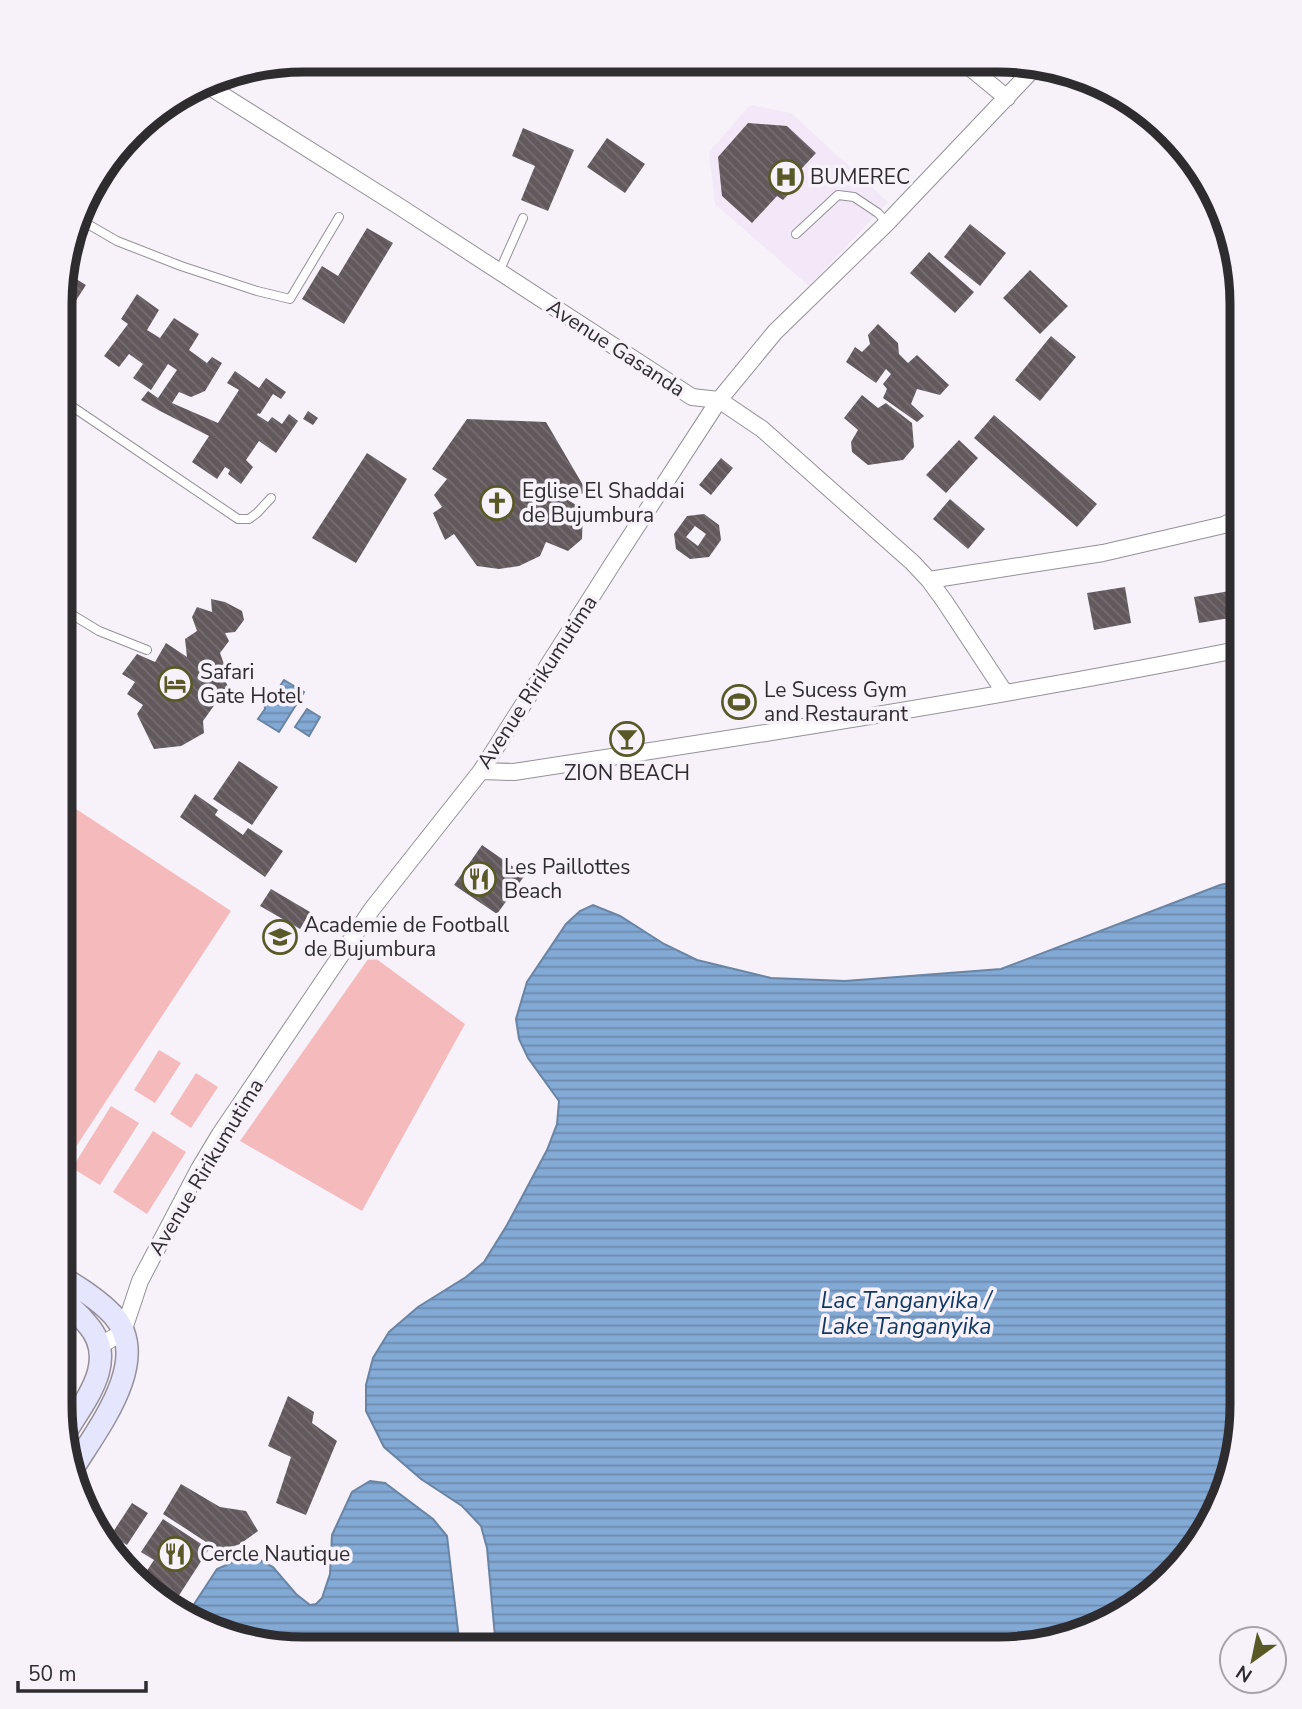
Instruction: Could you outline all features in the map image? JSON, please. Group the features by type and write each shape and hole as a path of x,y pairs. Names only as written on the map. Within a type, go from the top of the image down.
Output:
{"main road":[{"path":"72,1283 114,1316 127,1350 127,1364 113,1402 78,1460"},
{"path":"72,1309 94,1331 101,1346 102,1359 98,1376 72,1422"}],"street":[{"path":"975,72 1007,98"},
{"name":"Avenue Ririkumutima","path":"122,1332 140,1281 220,1134 372,909 481,771 719,400 775,332 887,223 1029,74"},
{"name":"Avenue Gasanda","path":"215,90 692,397 719,400 762,429 929,580 1006,693"},
{"path":"929,580 1103,553 1230,522"},
{"path":"481,771 514,772 712,742 1006,693 1230,651"},
{"path":"101,1346 122,1332"}],"lane":[{"path":"796,234 838,195 854,197 887,223"},
{"path":"86,223 117,241 181,266 290,299 339,217"},
{"path":"499,272 523,219"},
{"path":"72,406 238,519 249,519 271,498"},
{"path":"72,615 99,631 147,650"}],"shaded area":[{"name":"BUMEREC","path":"750,105 791,113 888,202 809,286 715,204 709,152"},
{"path":"72,806 231,911 72,1153"},
{"path":"371,955 465,1024 362,1211 240,1141"},
{"path":"159,1050 181,1063 155,1103 134,1090"},
{"path":"196,1073 218,1087 191,1128 170,1114"},
{"path":"111,1106 139,1123 100,1185 72,1168"},
{"path":"153,1131 186,1152 147,1214 113,1192"}],"water":[{"path":"284,680 304,692 279,732 258,719 265,709 264,701 269,692 276,692"},
{"path":"307,709 320,717 309,736 295,727"},
{"name":"Lac Tanganyika / Lake Tanganyika","path":"1230,883 1230,1421 1218,1480 1191,1534 1173,1558 1151,1580 1101,1613 1073,1625 1029,1635 495,1637 487,1548 481,1526 462,1506 421,1479 384,1447 366,1411 366,1385 373,1358 389,1332 418,1307 466,1277 484,1262 547,1150 557,1124 559,1101 528,1058 519,1039 516,1019 527,982 566,924 580,911 593,905 620,916 664,944 697,960 771,978 845,981 1001,969"},
{"path":"370,1481 385,1483 433,1519 447,1536 459,1637 273,1635 229,1625 192,1608 217,1569 242,1558 258,1559 273,1567 296,1594 310,1605 316,1604 322,1598 330,1574 332,1535 352,1492"}],"building":[{"path":"748,123 787,126 816,153 792,179 798,184 783,200 777,196 752,223 722,196 718,157"},
{"path":"523,128 574,150 548,211 521,200 535,166 512,156"},
{"path":"607,138 645,164 625,193 587,167"},
{"path":"970,224 1006,253 980,286 944,257"},
{"path":"367,228 393,243 344,324 302,299 322,266 338,276"},
{"path":"929,252 974,292 955,313 910,273"},
{"path":"1030,270 1068,306 1040,334 1003,298"},
{"path":"74,278 86,285 72,307"},
{"path":"137,294 159,310 147,330 160,338 174,318 199,334 189,350 207,363 212,357 222,363 205,391 191,397 179,392 172,403 218,423 239,390 227,383 235,371 259,388 266,378 286,392 281,399 273,394 257,415 268,422 272,417 282,424 289,414 298,421 276,453 259,441 246,460 253,467 241,484 228,474 230,470 225,467 217,479 192,462 209,436 141,400 148,391 158,398 177,370 168,364 151,390 133,378 143,364 129,354 119,367 104,356 128,324 121,319"},
{"path":"878,324 898,343 899,354 908,363 917,355 949,385 940,395 917,389 911,404 924,416 917,422 883,398 887,389 883,384 891,374 886,369 876,383 846,362 855,347 862,352 870,344 868,335"},
{"path":"1051,336 1076,357 1040,401 1015,380"},
{"path":"862,395 878,408 886,403 912,423 914,447 903,460 868,465 852,452 851,442 858,430 844,418"},
{"path":"308,411 318,418 313,425 303,419"},
{"path":"994,415 1097,504 1077,527 974,438"},
{"path":"467,419 546,422 587,492 566,499 583,509 582,539 568,551 546,542 540,556 519,566 499,569 477,566 454,534 445,540 433,513 442,507 434,495 447,479 432,469"},
{"path":"959,440 978,458 946,493 926,475"},
{"path":"367,453 407,479 356,563 312,538"},
{"path":"721,458 733,468 711,495 699,485"},
{"path":"950,499 985,529 968,549 933,519"},
{"path":"704,514 719,525 721,540 709,557 690,559 676,549 674,534 687,516","holes":["695,526 706,534 698,546 686,537"]},
{"path":"1125,587 1131,623 1094,630 1087,593"},
{"path":"1230,591 1230,618 1199,623 1194,597"},
{"path":"211,599 225,602 242,611 244,620 235,632 225,633 229,641 220,653 225,667 221,674 228,686 203,721 204,733 181,746 154,749 137,714 143,705 127,694 135,682 122,674 137,654 155,662 166,643 187,657 185,639 197,631 192,617 197,607 212,612"},
{"path":"239,761 278,787 252,825 213,799"},
{"path":"195,794 218,810 215,815 243,835 248,828 283,851 265,877 180,817"},
{"path":"482,845 525,875 497,914 454,885"},
{"path":"271,889 310,912 300,929 260,906"},
{"path":"288,1396 314,1412 312,1423 337,1441 306,1515 276,1503 291,1457 268,1446"},
{"path":"181,1484 220,1507 246,1511 258,1531 240,1544 220,1551 163,1514"},
{"path":"132,1503 148,1513 127,1545 111,1534"},
{"path":"163,1519 209,1549 177,1599 145,1574 154,1560 141,1552"}],"place":[{"name":"BUMEREC","path":"786,177"},
{"name":"Eglise El Shaddai de Bujumbura","path":"497,503"},
{"name":"Safari Gate Hotel","path":"175,684"},
{"name":"Le Sucess Gym and Restaurant","path":"739,702"},
{"name":"ZION BEACH","path":"627,739"},
{"name":"Les Paillottes Beach","path":"479,879"},
{"name":"Academie de Football de Bujumbura","path":"280,937"},
{"name":"Cercle Nautique","path":"175,1554"}]}
